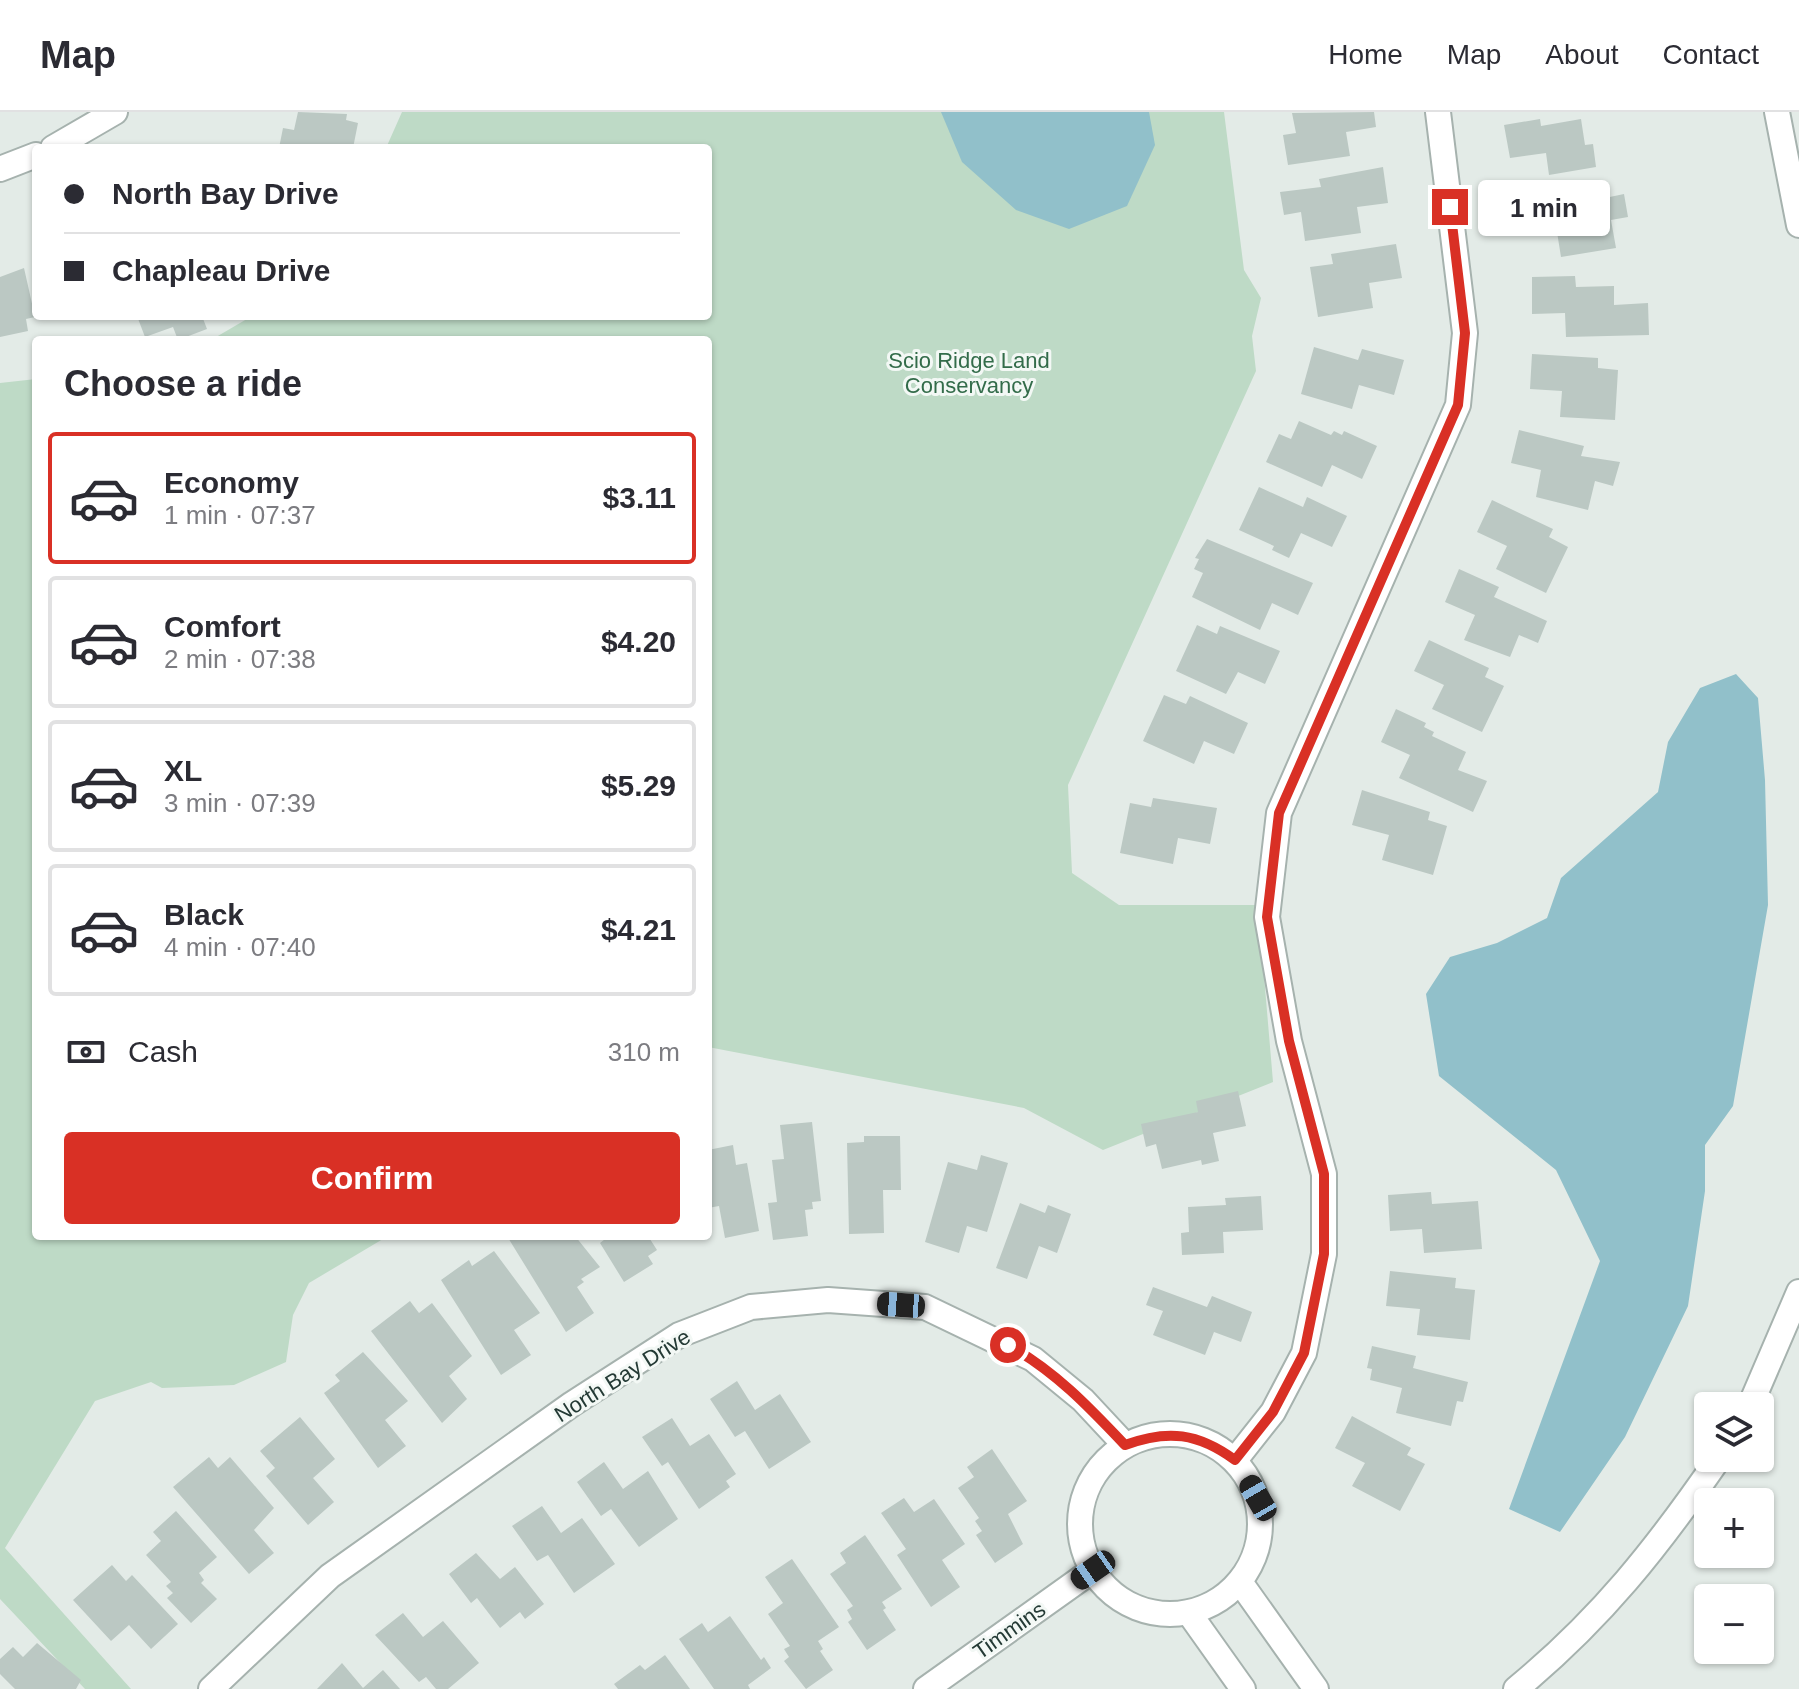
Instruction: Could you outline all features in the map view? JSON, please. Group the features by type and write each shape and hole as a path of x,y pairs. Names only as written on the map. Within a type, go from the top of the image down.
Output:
{"street":[{"path":"60,144 115,112"},
{"path":"1235,1460 1273,1412 1304,1353 1324,1254 1324,1174 1289,1041 1267,917 1279,813 1458,405 1465,333 1438,112"},
{"path":"1777,112 1799,225"},
{"path":"0,169 32,157"},
{"path":"1756,1392 1799,1292"},
{"name":"North Bay Drive","path":"211,1689 330,1576 533,1431 679,1335 751,1307 828,1300 925,1307 1033,1359 1083,1400 1125,1445"},
{"path":"1182,1434 1211,1443 1235,1460 1258,1498 1260,1542 1240,1582 1218,1601 1189,1613 1152,1613 1118,1598 1093,1570 1082,1544 1080,1515 1087,1488 1103,1464 1125,1445 1152,1435 1182,1434"},
{"path":"1516,1689 1572,1643 1649,1555 1709,1472"},
{"name":"Timmins","path":"926,1689 1093,1570"},
{"path":"1240,1582 1316,1689"},
{"path":"1189,1613 1243,1689"}],"green space":[{"name":"Scio Ridge Land Conservancy","path":"402,112 1224,112 1244,270 1261,298 1252,336 1256,371 1068,785 1072,873 1119,905 1258,905 1273,1082 1103,1150 1024,1108 712,1048 712,336 218,336 245,320 712,320 712,144 388,144"},
{"path":"32,379 32,1240 381,1240 309,1283 293,1315 286,1362 234,1385 162,1388 151,1382 95,1401 5,1548 131,1689 85,1689 0,1599 0,383"}],"water":[{"path":"941,112 1149,112 1155,145 1127,206 1069,229 1016,210 962,162"},
{"path":"1736,674 1758,698 1765,780 1768,905 1733,1106 1705,1145 1705,1191 1688,1306 1625,1437 1560,1532 1509,1509 1600,1261 1556,1170 1439,1076 1426,994 1450,957 1497,943 1547,918 1561,878 1658,792 1668,742 1700,688"}],"building":[{"path":"298,112 347,114 346,120 358,123 354,144 280,144 283,128 294,130"},
{"path":"1374,112 1376,127 1346,132 1350,156 1288,165 1283,135 1296,133 1292,113"},
{"path":"1540,119 1541,126 1581,119 1585,145 1593,144 1596,167 1549,175 1546,153 1510,158 1504,125"},
{"path":"1383,167 1388,203 1357,207 1361,233 1305,241 1301,212 1284,215 1280,192 1321,187 1319,179"},
{"path":"1585,192 1586,202 1624,194 1628,217 1611,220 1616,248 1561,257 1557,232 1525,236 1520,202"},
{"path":"1396,244 1402,278 1369,283 1373,308 1318,317 1310,267 1333,264 1331,254"},
{"path":"24,268 32,304 32,318 26,319 28,331 0,337 0,277"},
{"path":"1575,276 1576,287 1614,286 1614,305 1648,303 1649,335 1566,337 1565,313 1532,314 1532,277"},
{"path":"139,320 204,320 207,329 189,336 176,336 173,327 145,336"},
{"path":"1314,347 1358,360 1362,349 1404,360 1394,395 1359,385 1352,409 1301,394"},
{"path":"1532,354 1598,358 1598,368 1618,370 1615,420 1560,417 1562,391 1530,389"},
{"path":"1299,421 1331,435 1334,431 1342,435 1344,431 1377,446 1362,479 1332,465 1322,487 1266,462 1279,434 1291,439"},
{"path":"1519,430 1584,446 1581,456 1620,462 1613,486 1595,481 1588,510 1536,497 1541,470 1511,463"},
{"path":"1259,487 1303,507 1307,497 1347,516 1332,547 1301,533 1289,558 1272,550 1274,546 1239,530"},
{"path":"1492,500 1553,529 1549,537 1568,547 1546,593 1496,569 1507,546 1477,532"},
{"path":"1207,539 1313,583 1298,615 1272,603 1260,630 1192,597 1203,573 1194,569 1199,559 1195,558"},
{"path":"1459,569 1499,587 1494,597 1547,621 1538,643 1519,635 1510,657 1464,640 1475,615 1445,602"},
{"path":"1197,625 1217,634 1220,626 1280,651 1265,684 1238,672 1226,694 1176,671"},
{"path":"1429,640 1489,668 1485,677 1504,686 1482,732 1432,709 1444,685 1414,671"},
{"path":"1164,695 1186,704 1190,696 1248,723 1234,754 1204,741 1194,764 1143,741"},
{"path":"1396,709 1426,723 1424,727 1434,732 1432,736 1466,752 1458,770 1487,781 1473,812 1399,778 1410,755 1381,742"},
{"path":"1362,790 1430,812 1428,820 1447,826 1433,875 1382,860 1389,835 1352,825"},
{"path":"1153,798 1217,808 1210,844 1178,838 1173,864 1120,853 1130,803 1151,807"},
{"path":"1238,1091 1246,1126 1213,1133 1219,1161 1202,1165 1201,1160 1162,1169 1156,1144 1146,1147 1141,1124 1198,1112 1196,1101"},
{"path":"812,1122 821,1201 812,1202 813,1209 805,1210 808,1236 773,1240 768,1203 777,1202 772,1160 784,1159 780,1125"},
{"path":"864,1136 900,1136 901,1190 883,1190 884,1233 849,1234 847,1143 864,1142"},
{"path":"733,1145 736,1165 747,1163 759,1231 725,1238 719,1206 712,1207 712,1149"},
{"path":"981,1155 1008,1163 987,1232 967,1226 959,1253 925,1242 948,1162 977,1170"},
{"path":"1431,1192 1432,1204 1478,1201 1482,1249 1424,1253 1422,1229 1390,1231 1388,1195"},
{"path":"1261,1196 1263,1230 1223,1232 1224,1253 1182,1255 1181,1233 1189,1232 1188,1207 1226,1205 1225,1198"},
{"path":"1020,1203 1045,1213 1048,1205 1071,1214 1057,1253 1039,1246 1027,1279 996,1268"},
{"path":"509,1240 578,1240 600,1267 581,1279 584,1282 577,1287 594,1313 566,1332"},
{"path":"604,1240 651,1240 657,1250 648,1256 653,1264 624,1282 600,1243"},
{"path":"494,1251 540,1313 514,1330 531,1355 501,1375 441,1280 469,1260 472,1266"},
{"path":"1390,1271 1456,1278 1455,1288 1475,1290 1470,1340 1417,1335 1420,1309 1386,1306"},
{"path":"1153,1287 1207,1307 1212,1296 1252,1312 1241,1342 1214,1332 1205,1355 1153,1335 1163,1311 1146,1305"},
{"path":"410,1301 419,1313 432,1303 472,1356 449,1376 467,1399 442,1423 371,1331"},
{"path":"1372,1346 1416,1356 1413,1368 1468,1382 1463,1402 1457,1401 1451,1426 1396,1413 1402,1388 1370,1380 1372,1369 1367,1368"},
{"path":"363,1352 408,1401 385,1420 406,1446 378,1468 324,1393 340,1381 335,1375"},
{"path":"737,1381 755,1410 780,1394 811,1442 769,1469 745,1431 735,1437 710,1399"},
{"path":"1352,1416 1411,1448 1407,1455 1425,1464 1400,1511 1352,1486 1365,1463 1335,1448"},
{"path":"300,1417 335,1459 313,1478 334,1502 308,1525 266,1476 275,1468 260,1451"},
{"path":"672,1418 690,1446 709,1434 736,1474 726,1481 730,1487 699,1509 668,1462 662,1466 642,1437"},
{"path":"992,1449 1027,1501 1008,1514 1023,1544 995,1563 976,1535 982,1531 975,1521 979,1518 958,1488 974,1477 967,1467"},
{"path":"209,1457 218,1468 230,1457 274,1508 254,1530 274,1553 249,1574 173,1487"},
{"path":"604,1462 623,1489 648,1471 678,1519 639,1547 611,1509 601,1516 577,1482"},
{"path":"904,1498 914,1512 934,1499 965,1544 942,1560 960,1587 931,1607 897,1555 906,1549 881,1513"},
{"path":"542,1506 561,1533 582,1518 615,1564 574,1593 548,1555 537,1561 512,1526"},
{"path":"176,1511 217,1557 199,1573 204,1580 201,1583 217,1599 191,1623 167,1598 173,1593 166,1586 171,1582 146,1555 161,1541 153,1532"},
{"path":"865,1535 902,1589 882,1602 886,1608 883,1610 896,1630 867,1650 848,1622 852,1619 847,1610 853,1606 830,1574 846,1563 840,1553"},
{"path":"476,1553 500,1579 515,1567 544,1604 525,1619 520,1612 500,1628 477,1598 471,1603 449,1574"},
{"path":"792,1559 839,1627 818,1641 823,1649 820,1651 833,1670 806,1689 784,1661 789,1657 784,1649 790,1646 768,1614 783,1603 765,1577"},
{"path":"112,1565 126,1581 132,1575 178,1624 151,1649 129,1625 111,1641 73,1600"},
{"path":"403,1613 423,1637 443,1621 479,1663 448,1689 436,1689 426,1677 419,1682 375,1635"},
{"path":"730,1616 761,1660 764,1657 771,1668 748,1685 750,1689 714,1689 679,1639 702,1623 708,1632"},
{"path":"37,1643 81,1680 76,1689 15,1689 0,1674 0,1659 13,1647 23,1657"},
{"path":"665,1655 690,1689 618,1689 614,1684 640,1665 645,1670"},
{"path":"342,1663 363,1688 383,1670 400,1689 317,1689"}],"route":[{"path":"1008,1345 1033,1359 1083,1400 1125,1445 1152,1435 1182,1434 1211,1443 1235,1460 1273,1412 1304,1353 1324,1254 1324,1174 1289,1041 1267,917 1279,813 1367,619 1458,405 1465,333 1450,207"}]}
